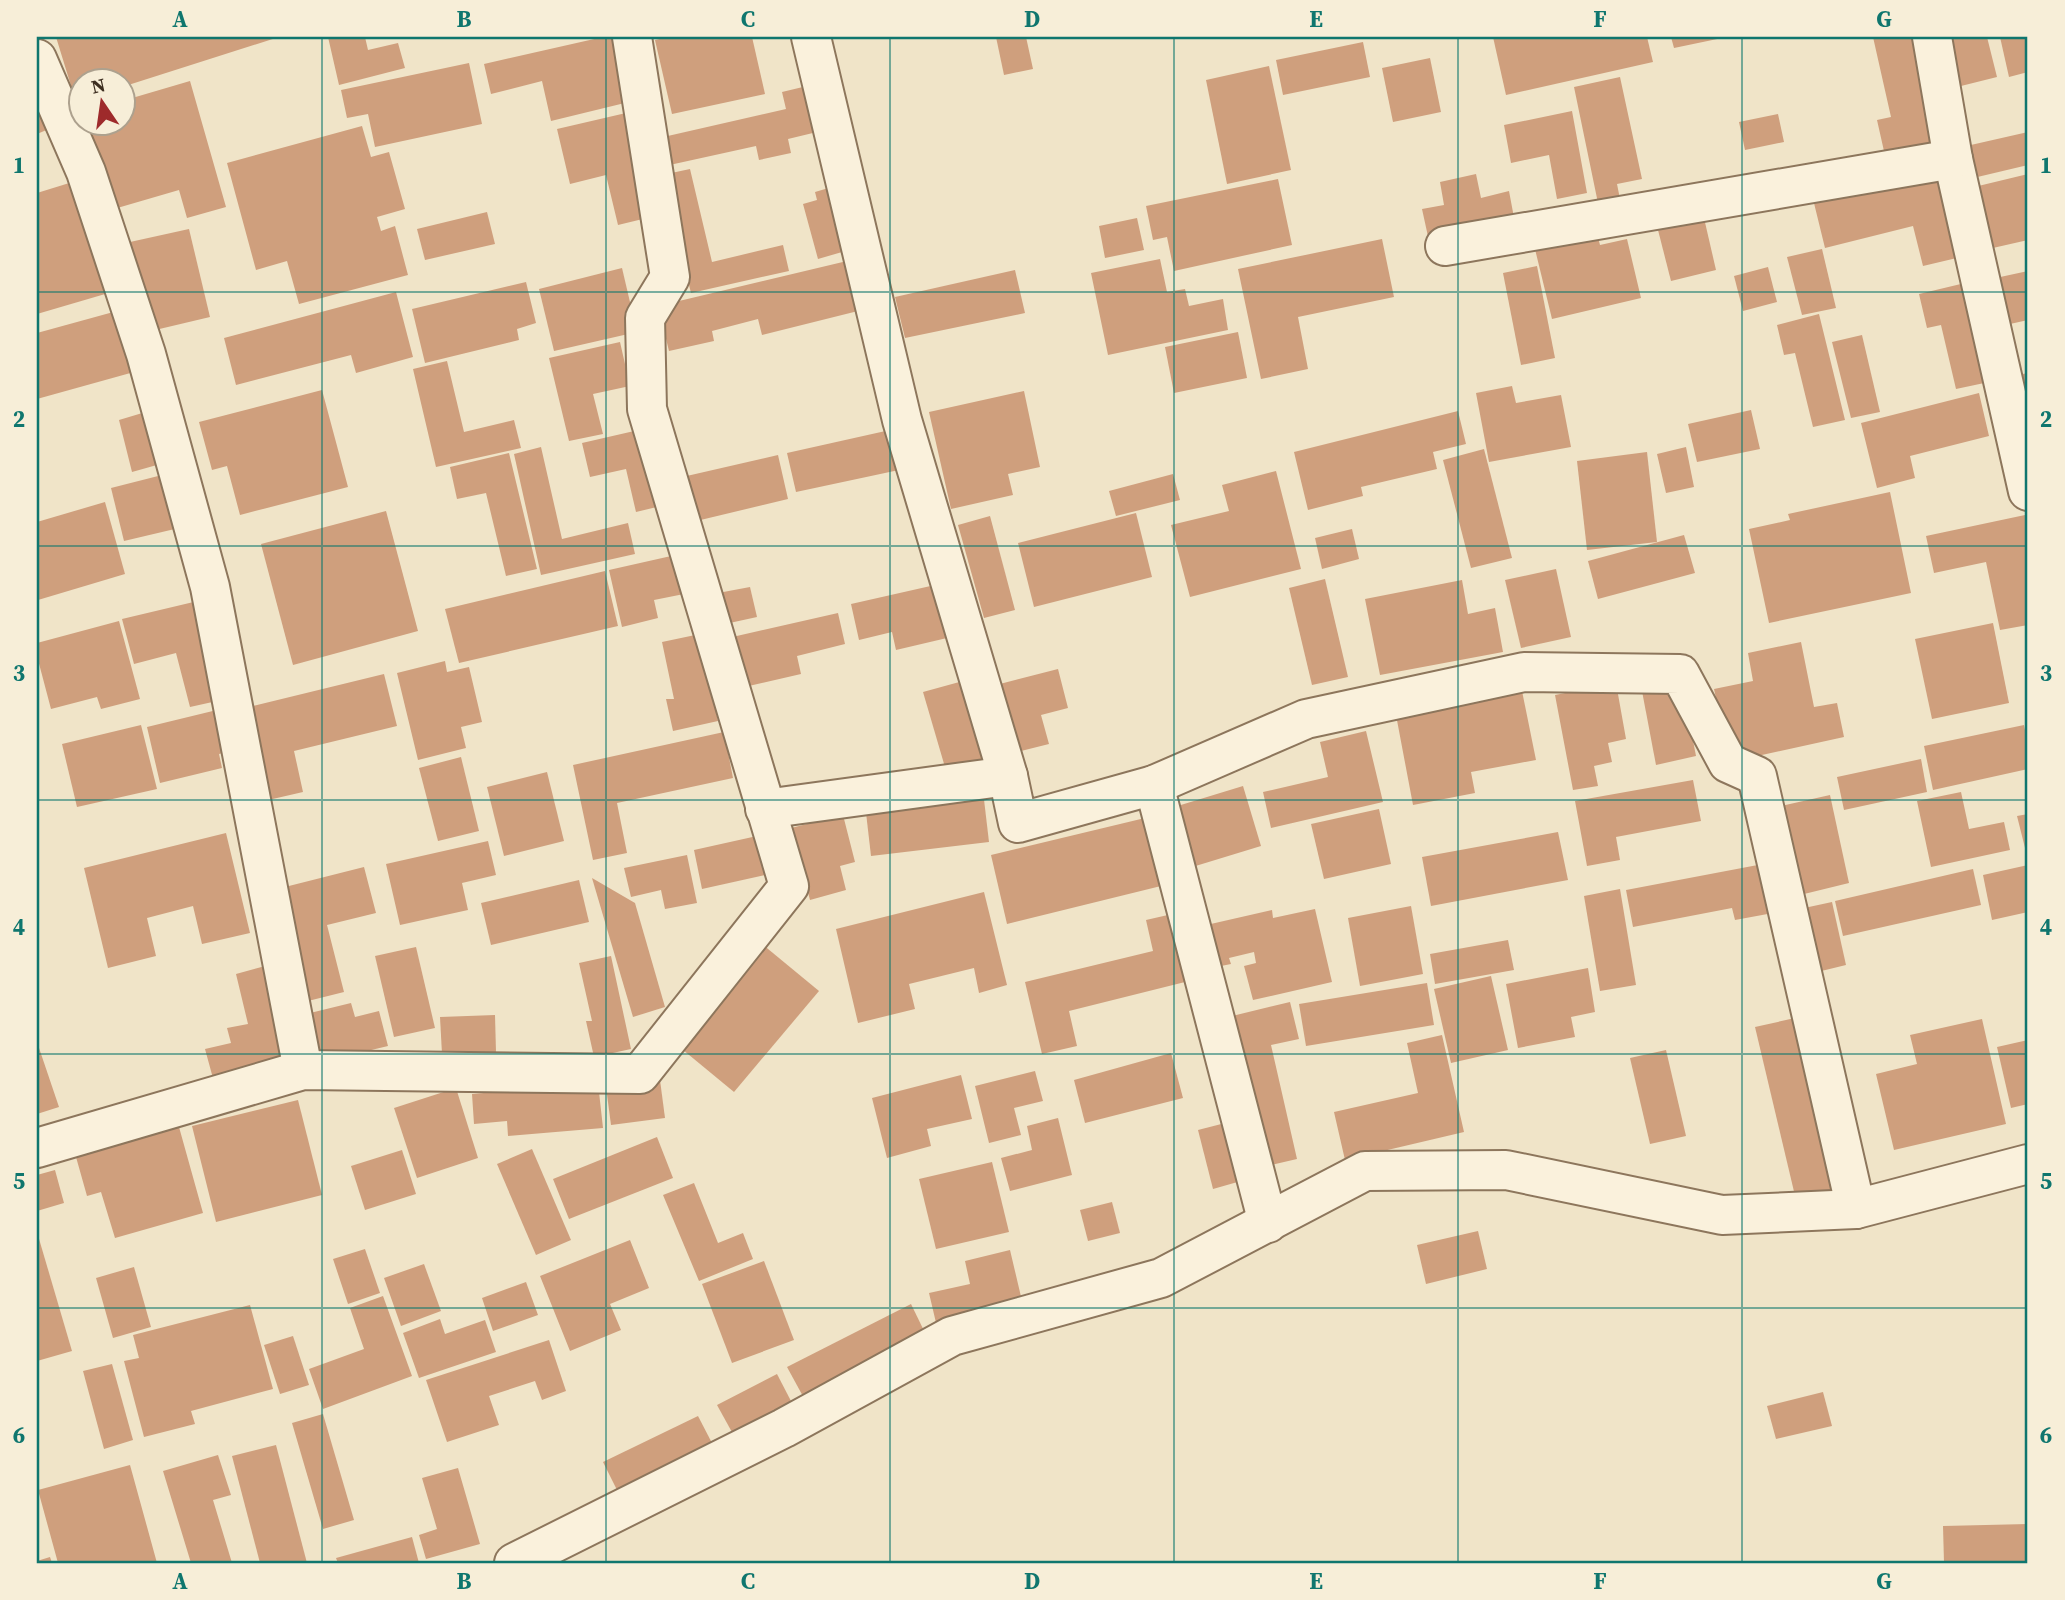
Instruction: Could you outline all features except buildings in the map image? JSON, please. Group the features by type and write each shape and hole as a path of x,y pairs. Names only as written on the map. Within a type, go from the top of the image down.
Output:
{"street":[{"path":"37,1148 303,1070 640,1074 789,886 647,409 645,318 670,277 632,37"},
{"path":"811,37 902,420 1007,776 1018,823 1154,785 1306,719 1524,671 1680,674 1728,763 1757,776 1856,1209"},
{"path":"1932,37 1952,159 2028,491"},
{"path":"37,59 86,172 141,341 209,587 303,1070"},
{"path":"1445,246 1952,159"},
{"path":"765,809 1007,776"},
{"path":"1154,785 1268,1223"},
{"path":"514,1563 784,1428 952,1336 1161,1278 1365,1171 1506,1170 1722,1215 1856,1209 2028,1164"}]}
